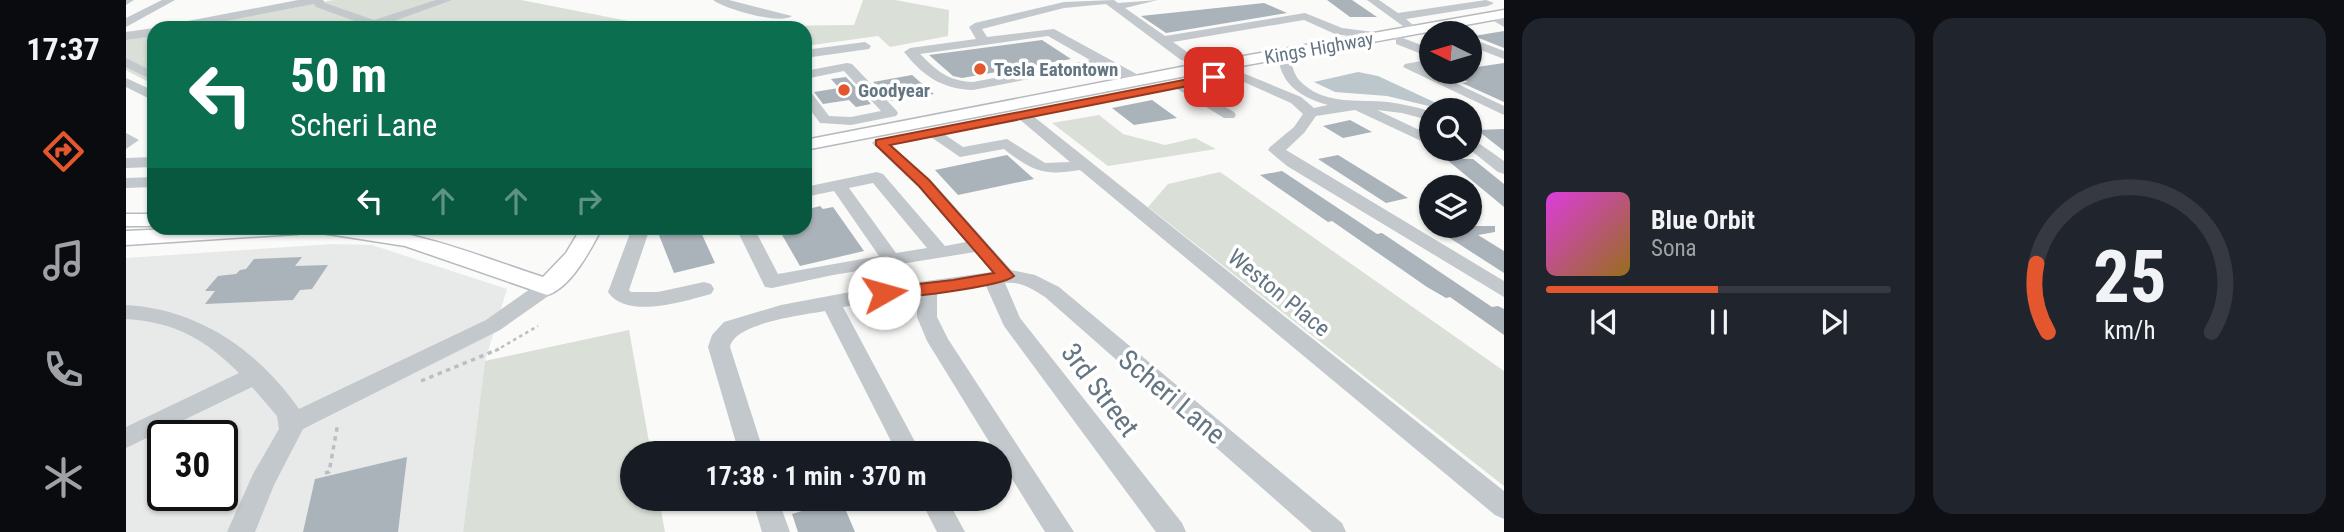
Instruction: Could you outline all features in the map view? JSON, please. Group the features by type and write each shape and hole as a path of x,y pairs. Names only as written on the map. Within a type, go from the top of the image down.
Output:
{"main road":[{"name":"Kings Highway","path":"1482,23 1503,18"},
{"name":"Kings Highway","path":"1232,69 1341,37 1419,34"},
{"name":"Kings Highway","path":"812,142 836,139 857,127 989,109 1182,71 1286,64 1406,36"},
{"name":"Kings Highway","path":"812,156 1023,115 1182,71"},
{"path":"126,220 147,220"},
{"path":"126,238 177,235"},
{"path":"375,235 409,240 548,288 575,257 587,235"}],"street":[{"path":"127,25 170,0"},
{"path":"206,21 316,0 320,5 366,21"},
{"path":"388,21 447,0"},
{"path":"719,0 760,13 786,16"},
{"path":"984,41 975,27 1061,2 1153,0"},
{"path":"1372,0 1398,17 1419,24"},
{"path":"1398,17 1486,1 1503,18"},
{"path":"1111,2 1164,40 1182,71 1232,69 1285,94 1308,108 1311,113"},
{"path":"1164,40 1305,16 1341,37"},
{"path":"1398,17 1406,36 1419,45"},
{"path":"127,25 147,33"},
{"path":"1103,61 973,86 956,86 942,82 910,52 1050,32 1138,80"},
{"path":"126,36 147,33"},
{"path":"812,53 865,46"},
{"path":"1482,47 1504,55"},
{"path":"1482,55 1504,63"},
{"path":"126,62 147,73"},
{"path":"1286,64 1287,75 1300,88 1350,105 1419,136"},
{"path":"1419,65 1410,67 1419,71"},
{"path":"812,74 847,67 891,113 857,127 825,120 812,103"},
{"path":"127,83 147,93"},
{"path":"1446,84 1504,111"},
{"path":"973,86 988,99 989,109"},
{"path":"1419,114 1382,105 1350,105 1311,113 1299,130 1276,150 1280,155 1504,290"},
{"name":"Weston Place","path":"1023,115 1504,507"},
{"path":"933,132 960,152 1007,144 1035,166 1047,171 1082,164"},
{"path":"126,138 131,140 126,144"},
{"path":"880,143 924,183 980,246 999,277"},
{"path":"1482,152 1504,169"},
{"path":"126,163 147,162"},
{"path":"812,191 877,177 941,253"},
{"path":"126,183 147,182"},
{"path":"838,185 891,260"},
{"path":"638,235 618,292 621,297 630,301 645,300 704,289"},
{"path":"748,235 772,282 980,246"},
{"name":"Scheri Lane","path":"747,441 725,372 720,340 731,327 831,303 999,277 1028,279 1052,292 1332,532"},
{"name":"3rd Street","path":"999,277 1011,321 1172,532"},
{"path":"292,423 493,325 548,288"},
{"path":"927,289 927,317 938,341 1060,532"},
{"path":"831,303 903,441"},
{"path":"126,312 161,315 202,330 221,343 289,413 292,423 287,439 255,497 241,532"},
{"path":"126,438 254,376"},
{"path":"769,511 776,532"},
{"path":"940,511 951,532"}],"lane":[{"path":"1182,71 1229,115"}],"path":[{"path":"410,386 496,351 538,326"},
{"path":"325,473 329,472 334,428 338,423"}],"shaded area":[{"path":"333,0 521,0 628,21 224,21"},
{"path":"863,0 895,0 949,10 948,36 890,47 878,36 812,45 812,26 854,25"},
{"path":"147,36 147,81 126,70 126,40"},
{"path":"1358,72 1378,76 1425,98 1419,98 1419,104 1387,96 1335,92 1314,82"},
{"path":"1099,115 1123,134 1165,145 1195,138 1216,149 1108,166 1052,123"},
{"path":"1220,172 1504,371 1504,486 1148,207 1168,184"},
{"path":"332,244 372,245 507,289 485,361 463,532 126,532 126,258"},
{"path":"629,330 649,441 620,441 620,511 661,511 665,532 463,532 485,361"}],"building":[{"path":"1327,0 1352,0 1377,17 1350,17"},
{"path":"1264,3 1287,13 1166,33 1141,16"},
{"path":"1504,31 1504,48 1482,39 1482,35"},
{"name":"Tesla Eatontown","path":"1042,40 1071,59 962,78 953,76 929,55"},
{"path":"1504,63 1504,102 1464,84 1482,84 1482,66"},
{"path":"912,75 934,94 891,101 873,82"},
{"name":"Goodyear","path":"846,77 871,104 856,107 849,100 823,104 814,92 839,88 831,79"},
{"path":"1152,100 1177,118 1134,125 1112,108"},
{"path":"1350,120 1372,132 1343,138 1323,126"},
{"path":"1504,129 1504,151 1482,134 1482,130"},
{"path":"1007,155 1034,179 958,195 935,170"},
{"path":"1338,155 1408,198 1386,203 1318,159"},
{"path":"1448,161 1475,161 1504,184 1504,207 1482,189 1482,175 1465,175"},
{"path":"1282,171 1377,234 1382,233 1492,307 1504,309 1504,335 1450,297 1446,298 1427,287 1260,175"},
{"path":"833,207 864,251 800,266 782,235 812,235 812,208"},
{"path":"1482,226 1495,226 1495,232 1482,234"},
{"path":"659,235 702,235 715,263 674,273"},
{"path":"1482,237 1504,251 1504,273 1450,238"},
{"path":"302,257 295,266 328,265 312,289 300,290 293,300 205,304 215,291 205,291 218,276 236,274 246,269 254,259"},
{"path":"407,457 398,532 303,532 315,479"},
{"path":"802,511 846,511 855,532 798,532 792,514"}],"place":[{"name":"Tesla Eatontown","path":"980,69"},
{"name":"Goodyear","path":"844,90"}],"route":[{"path":"884,293 953,286 1006,276 924,183 880,143 1214,77"}]}
